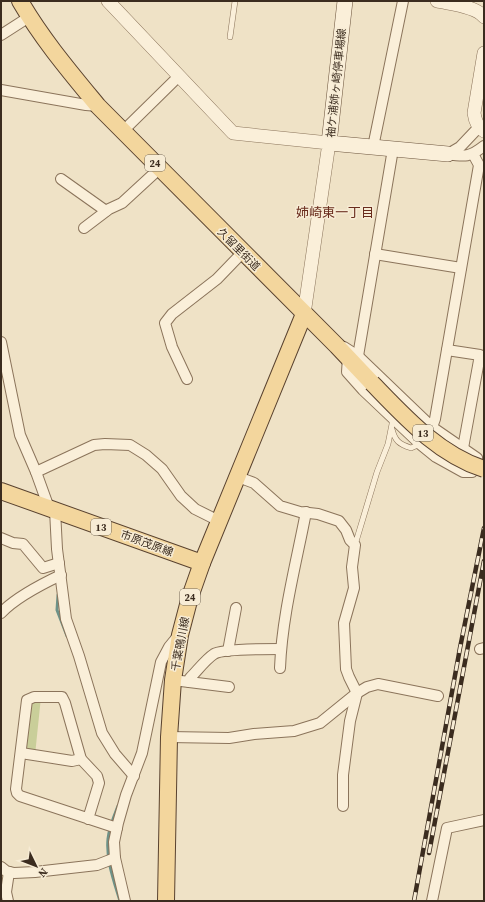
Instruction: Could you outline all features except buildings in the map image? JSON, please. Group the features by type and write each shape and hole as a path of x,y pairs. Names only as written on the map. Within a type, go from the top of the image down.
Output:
{"main road":[{"name":"久留里街道","path":"20,1 45,41 98,106 330,340 354,360 372,383 416,428 459,459 484,470"},
{"name":"袖ケ浦姉ヶ崎停車場線","path":"345,1 329,143 448,154"},
{"name":"千葉鴨川線","path":"166,901 169,737 181,681 180,635 190,597 202,563 304,314"},
{"name":"市原茂原線","path":"1,491 202,563"}],"street":[{"path":"108,1 233,133 329,143 304,314"},
{"path":"373,147 403,1"},
{"path":"437,1 474,10 484,17"},
{"path":"1,35 30,17"},
{"path":"448,154 460,147 481,129 475,120 474,113 484,53"},
{"path":"123,131 179,76"},
{"path":"1,90 98,106"},
{"path":"448,154 459,156 473,154 484,146"},
{"path":"354,360 432,427 477,458 472,472 463,472 436,457 392,423 347,372 354,360 375,254 393,149"},
{"path":"432,427 436,419 479,165 473,154"},
{"path":"84,228 108,209 122,203 160,168"},
{"path":"61,179 106,211"},
{"path":"187,379 172,347 165,323 172,314 217,279 243,252"},
{"path":"375,254 462,268"},
{"path":"1,342 20,435 52,509 66,619 79,656 102,733 115,754 134,776"},
{"path":"447,350 480,355 463,448"},
{"path":"36,472 94,445 130,445 146,455 162,469 181,496 195,509 219,521"},
{"path":"238,477 254,483 280,506 288,509 318,514 339,521 355,546 352,567 354,588 344,623 346,669 357,693 350,721 343,775 343,806"},
{"path":"280,668 284,622 306,512"},
{"path":"1,538 13,543 24,544 43,568 59,563"},
{"path":"1,613 15,602 50,580 61,575"},
{"path":"228,651 236,608"},
{"path":"125,901 115,858 114,842 126,796 142,753 160,662 168,647 177,636 180,635"},
{"path":"181,681 190,678 212,654 217,652 250,649 281,649"},
{"path":"181,681 229,687"},
{"path":"169,737 229,738 254,734 294,731 320,723 357,693 367,687 378,684 438,696"},
{"path":"88,818 99,783 97,776 81,759 62,697 34,697 27,700 16,789 17,793 20,796 117,828"},
{"path":"21,753 72,760 81,759"},
{"path":"432,901 447,828 484,820"},
{"path":"8,901 5,870 14,873 35,872 97,865 115,858"}],"lane":[{"path":"230,37 235,1"},
{"path":"355,546 377,472 388,444 392,423"}],"green space":[{"path":"41,697 35,755 21,753 27,700"}],"waterway":[{"path":"58,595 57,610 67,636"},
{"path":"118,806 109,831 108,855 120,901"}],"railway":[{"path":"414,901 460,648 484,528"},
{"path":"429,853 484,561"}],"district":[{"name":"姉崎東一丁目","path":"335,212"}]}
